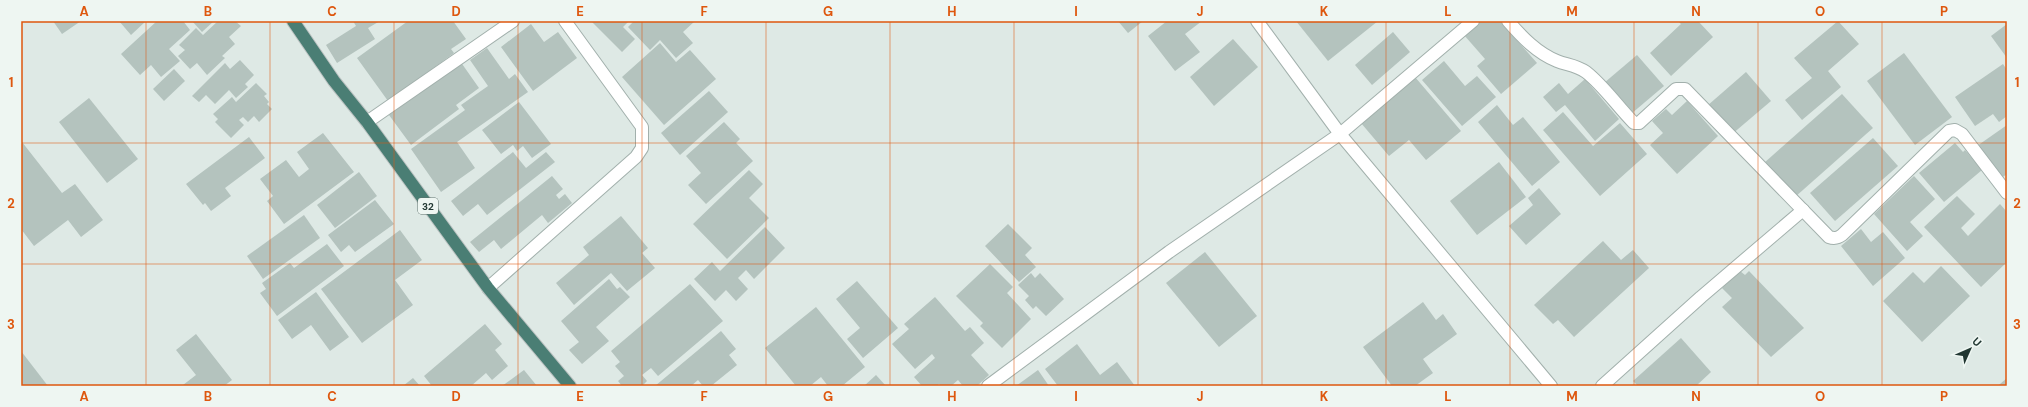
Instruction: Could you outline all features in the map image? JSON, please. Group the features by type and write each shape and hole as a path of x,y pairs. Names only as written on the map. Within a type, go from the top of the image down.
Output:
{"highway":[{"name":"32","path":"293,21 334,81 367,122 488,288 570,386"}],"street":[{"path":"367,122 513,21"},
{"path":"488,288 636,157 642,148 642,127 565,21"},
{"path":"1257,21 1340,134 1551,386"},
{"path":"988,386 1169,252 1340,134 1473,21"},
{"path":"1508,21 1528,42 1543,54 1558,62 1572,65 1585,71 1596,80 1634,123 1639,124 1668,94 1676,89 1685,89 1829,237 1838,238 1949,131 1955,130 1962,134 2007,193"},
{"path":"1602,386 1701,297 1803,210"}],"building":[{"path":"53,21 81,21 62,34"},
{"path":"119,21 146,21 131,35"},
{"path":"157,21 183,21 190,30 169,49 180,61 161,77 151,65 140,75 121,54"},
{"path":"192,21 214,21 202,32"},
{"path":"218,21 235,21 241,26 229,37 235,44 222,56 225,58 207,75 197,63 190,69 178,56 185,50 179,45 196,28 203,35"},
{"path":"353,21 380,21 368,28 375,39 337,63 326,45 356,26"},
{"path":"408,21 453,21 466,39 451,49 454,53 388,101 357,58"},
{"path":"591,21 629,21 623,27 635,39 622,52"},
{"path":"634,21 695,21 683,32 693,43 676,58 660,40 650,50 628,27"},
{"path":"1118,21 1143,21 1128,33"},
{"path":"1167,21 1202,21 1185,34 1200,52 1175,71 1148,36"},
{"path":"1296,21 1378,21 1328,61"},
{"path":"1480,21 1500,21 1537,63 1501,94 1477,66 1485,59 1464,35"},
{"path":"1678,21 1698,21 1713,37 1671,76 1650,53 1681,24"},
{"path":"1838,21 1859,44 1828,71 1841,87 1802,120 1785,100 1812,78 1794,58"},
{"path":"531,24 544,42 558,32 577,58 533,91 501,47"},
{"path":"2007,24 2007,58 1991,36"},
{"path":"1393,32 1410,52 1372,85 1355,65"},
{"path":"1233,39 1258,67 1214,106 1190,77"},
{"path":"660,43 676,62 690,50 716,79 664,125 622,77"},
{"path":"487,48 509,79 515,74 528,92 457,142 475,168 441,192 411,149 465,110 461,105 488,86 470,60"},
{"path":"1904,53 1952,117 1915,145 1867,81"},
{"path":"1637,55 1664,86 1631,114 1604,83"},
{"path":"240,60 254,75 245,84 248,87 236,98 229,90 215,104 206,95 199,102 192,96 225,63 230,69"},
{"path":"460,61 479,88 456,105 459,109 411,145 389,115"},
{"path":"1444,61 1465,86 1477,76 1496,97 1462,126 1422,80"},
{"path":"2003,64 2007,70 2007,116 1999,122 1993,114 1975,126 1955,97"},
{"path":"174,69 185,81 164,101 153,89"},
{"path":"1746,72 1771,101 1731,135 1707,106"},
{"path":"1415,77 1461,131 1426,160 1409,140 1389,156 1361,123"},
{"path":"1585,79 1619,119 1595,141 1565,105 1556,112 1543,97 1559,83 1568,94"},
{"path":"256,83 267,94 264,96 269,102 267,104 272,109 259,122 254,116 248,122 243,117 239,120 244,125 231,138 215,122 218,119 213,114 232,97 236,102"},
{"path":"709,91 728,112 680,155 661,133"},
{"path":"1842,94 1873,128 1795,197 1764,163"},
{"path":"89,98 138,159 107,183 59,122"},
{"path":"1687,101 1718,136 1677,174 1650,145 1663,133 1652,121 1666,109 1672,115"},
{"path":"519,102 551,144 532,158 523,146 517,151 513,145 501,154 482,130"},
{"path":"1497,105 1513,125 1523,117 1560,162 1532,186 1478,122"},
{"path":"1563,112 1593,146 1620,123 1647,154 1600,196 1543,130"},
{"path":"724,122 740,139 736,143 753,161 706,204 688,185 701,173 686,156"},
{"path":"2007,125 2007,174 2000,179 1977,146"},
{"path":"323,133 354,172 284,224 267,201 273,196 260,179 286,160 299,177 309,169 297,152"},
{"path":"249,137 265,158 225,188 231,196 211,211 205,203 203,205 186,184"},
{"path":"1873,138 1898,166 1835,221 1810,193"},
{"path":"22,142 62,193 75,184 103,220 81,237 68,220 34,246 21,229"},
{"path":"1955,143 1963,152 1965,150 1982,170 1944,202 1919,173"},
{"path":"513,152 526,168 546,152 555,162 487,215 478,204 463,216 451,201"},
{"path":"1499,162 1526,197 1477,235 1450,201"},
{"path":"749,170 763,184 749,198 769,218 727,259 693,224"},
{"path":"359,172 377,196 335,228 317,205"},
{"path":"552,176 563,189 556,195 559,199 565,194 572,203 548,223 542,215 501,249 494,240 479,252 470,242"},
{"path":"1914,176 1935,199 1910,222 1923,236 1907,251 1874,214"},
{"path":"1539,188 1561,214 1526,245 1509,226 1533,205 1528,198"},
{"path":"1957,196 1975,214 1961,228 1968,236 2000,204 2007,212 2007,262 1981,287 1924,227"},
{"path":"375,200 394,224 355,252 349,245 341,252 328,235"},
{"path":"304,215 320,238 263,279 247,256"},
{"path":"621,216 648,248 642,253 655,268 627,291 611,273 574,305 556,283 589,255 583,247"},
{"path":"1008,224 1032,248 1025,255 1036,267 1019,282 985,246"},
{"path":"765,227 785,248 754,279 746,270 738,278 748,289 736,301 726,290 715,301 694,279 712,262 720,271"},
{"path":"1861,229 1871,242 1883,232 1905,258 1873,286 1841,246"},
{"path":"400,230 422,260 395,280 413,305 362,343 321,289"},
{"path":"1603,241 1621,260 1633,250 1649,268 1574,337 1558,320 1553,324 1534,305"},
{"path":"327,244 344,266 277,316 260,293 266,289 262,283 290,263 294,268"},
{"path":"1205,252 1257,316 1219,347 1166,283"},
{"path":"990,264 1013,287 1007,293 1031,319 1002,348 980,326 983,323 956,296"},
{"path":"1941,266 1970,296 1922,342 1883,301 1913,272 1924,283"},
{"path":"1740,271 1745,275 1749,271 1804,328 1771,357 1722,307 1732,298 1722,288"},
{"path":"1031,273 1035,278 1040,273 1064,299 1046,316 1036,306 1033,309 1025,300 1029,296 1018,285"},
{"path":"609,279 617,289 620,287 630,297 596,327 609,341 582,364 569,350 579,342 561,321"},
{"path":"857,281 898,328 863,358 847,339 860,328 836,299"},
{"path":"690,284 723,321 658,376 651,368 642,375 647,381 642,386 622,386 618,381 624,376 615,366 620,362 611,351"},
{"path":"316,292 349,337 330,351 311,325 292,339 278,320"},
{"path":"935,297 965,331 970,327 984,343 971,355 989,375 977,386 963,386 958,380 951,386 941,386 939,384 937,386 922,386 914,377 935,358 932,354 915,369 892,344 909,329 904,324"},
{"path":"1423,302 1436,320 1443,314 1457,334 1423,359 1433,373 1415,386 1392,386 1363,347"},
{"path":"816,307 865,367 842,386 828,386 821,377 810,386 796,386 765,348"},
{"path":"485,324 502,344 495,350 508,366 492,380 486,373 471,386 432,386 424,376"},
{"path":"721,331 736,349 729,355 737,365 711,386 703,386 698,380 691,386 655,386"},
{"path":"196,334 232,380 224,386 183,385 196,375 176,350"},
{"path":"1681,338 1711,372 1696,386 1638,386 1633,381"},
{"path":"1077,344 1100,375 1117,362 1135,386 1058,386 1045,369"},
{"path":"21,351 48,386 21,386"},
{"path":"524,370 537,386 502,386"},
{"path":"1038,370 1049,386 1016,386"},
{"path":"876,375 886,386 864,386"},
{"path":"413,378 420,386 403,386"},
{"path":"2007,378 2007,386 1998,386 2000,384"}]}
